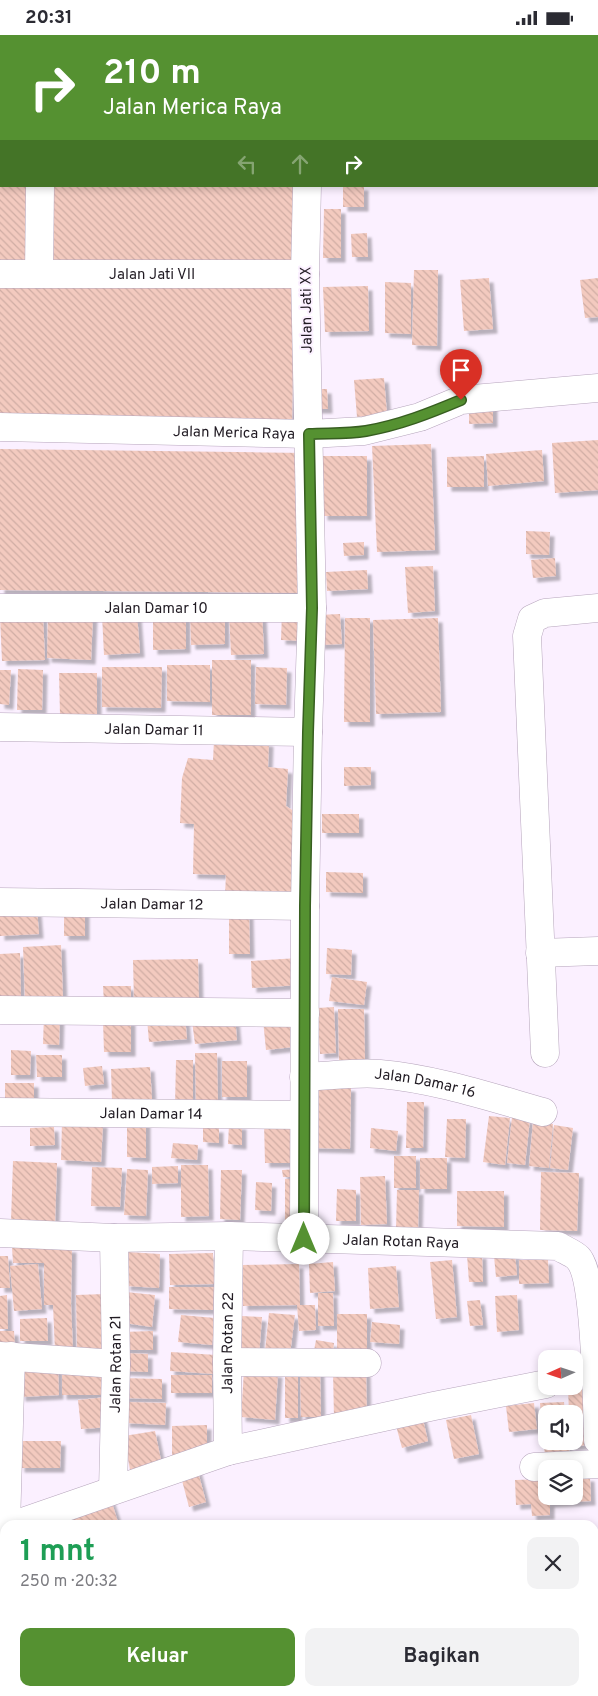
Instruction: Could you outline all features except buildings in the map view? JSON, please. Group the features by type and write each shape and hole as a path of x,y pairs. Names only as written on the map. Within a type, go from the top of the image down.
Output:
{"street":[{"path":"39,274 40,187"},
{"name":"Jalan Jati XX","path":"304,1239 305,906 312,608 305,275 307,187"},
{"name":"Jalan Jati VII","path":"0,274 305,275"},
{"name":"Jalan Merica Raya","path":"0,427 309,434 364,431 420,417 461,400 598,388"},
{"name":"Jalan Damar 10","path":"0,607 312,608"},
{"path":"545,1053 527,636 532,619 545,613 598,609"},
{"name":"Jalan Damar 11","path":"0,727 308,732"},
{"name":"Jalan Damar 12","path":"0,902 305,906"},
{"path":"540,953 598,951"},
{"path":"0,1010 305,1013"},
{"name":"Jalan Damar 16","path":"304,1077 379,1074 476,1093 543,1112"},
{"name":"Jalan Damar 14","path":"0,1112 303,1115"},
{"name":"Jalan Rotan Raya","path":"0,1233 114,1238 229,1236 558,1246 578,1259 587,1279 591,1367 598,1440"},
{"name":"Jalan Rotan 22","path":"228,1451 229,1236"},
{"name":"Jalan Rotan 21","path":"113,1490 116,1364 114,1238"},
{"path":"5,1520 5,1356 116,1364"},
{"path":"227,1362 367,1363"},
{"path":"28,1520 228,1451 538,1386"},
{"path":"534,1467 598,1464"}],"route":[{"path":"304,1239 305,906 312,608 309,434 364,431 389,426 420,417 461,400"}]}
